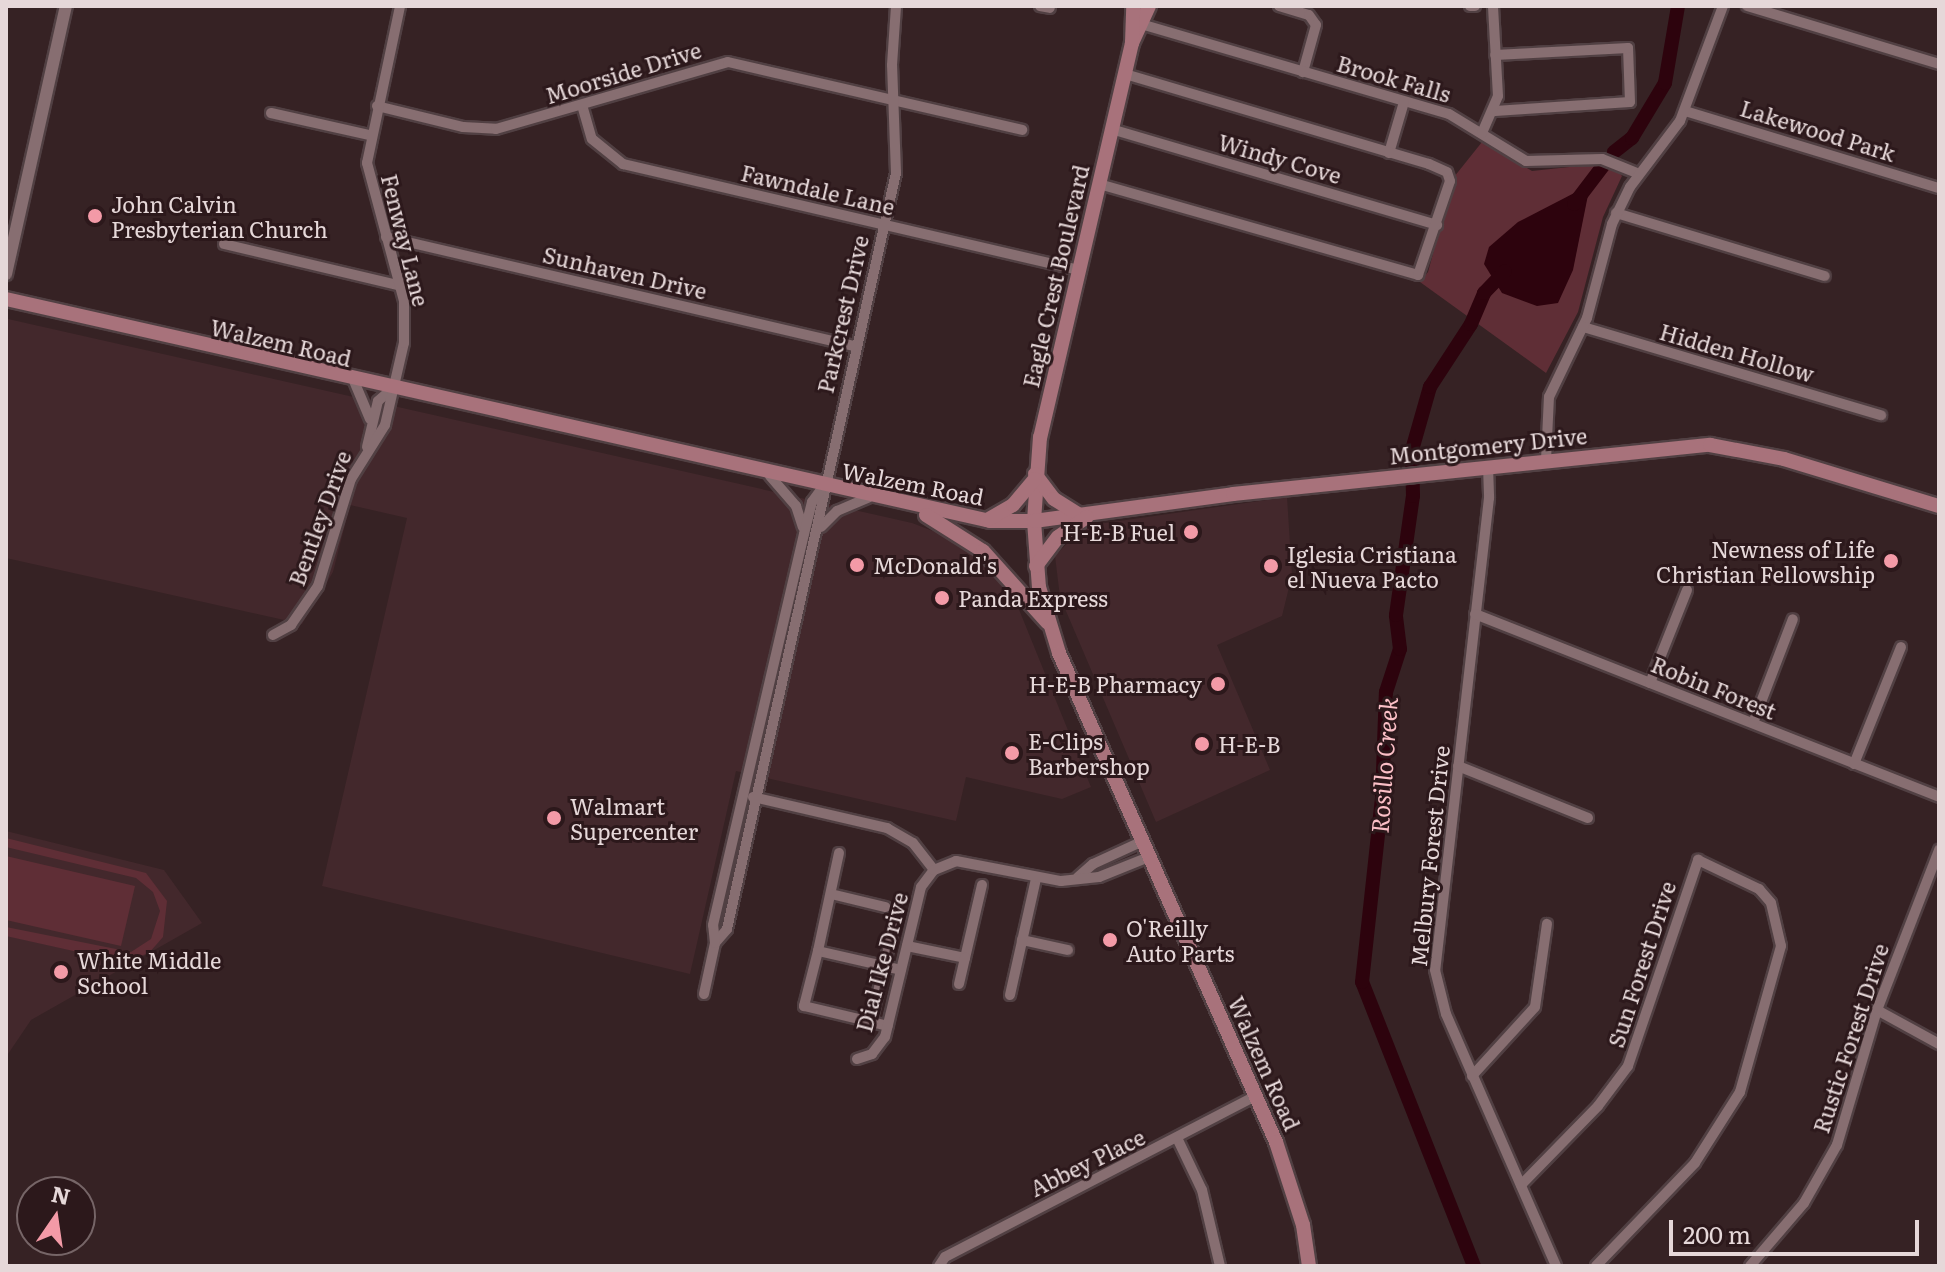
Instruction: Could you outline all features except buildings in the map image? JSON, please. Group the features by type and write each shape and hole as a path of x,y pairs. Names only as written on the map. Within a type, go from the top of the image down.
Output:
{"main road":[{"name":"Eagle Crest Boulevard","path":"1132,43 1144,24 1149,6"},
{"name":"Eagle Crest Boulevard","path":"1034,521 1035,477 1078,270 1132,43 1131,13"},
{"name":"Walzem Road","path":"6,299 868,498 985,521 1034,521 1036,566 1047,623 1256,1096 1292,1186 1309,1266"},
{"name":"Montgomery Drive","path":"1034,521 1430,472 1732,445 1939,506"},
{"path":"985,521 1013,505 1035,477 1054,499 1086,515 1058,537 1036,566"},
{"path":"915,508 983,551 1047,623"}],"street":[{"path":"6,274 66,6"},
{"name":"Fenway Lane","path":"392,389 404,343 401,286 369,176 369,135 400,6"},
{"name":"Parkcrest Drive","path":"715,943 727,929 819,528 823,487 896,173 896,6"},
{"path":"1279,6 1309,15 1316,25 1303,72"},
{"path":"1482,133 1495,111 1493,6"},
{"path":"1546,460 1549,397 1583,327 1616,213 1639,174 1685,111 1723,6"},
{"path":"1747,6 1939,64"},
{"name":"Brook Falls","path":"1131,13 1144,24 1449,114 1526,161 1602,159 1639,174"},
{"path":"1495,55 1628,48 1630,102 1495,111"},
{"name":"Moorside Drive","path":"377,106 485,130 728,62 1022,130"},
{"path":"1099,184 1411,275 1423,269 1450,177 1429,164 1125,74"},
{"path":"1389,153 1404,102"},
{"name":"Fawndale Lane","path":"582,105 592,139 623,164 1078,270"},
{"name":"Lakewood Park","path":"1685,111 1939,188"},
{"path":"271,113 369,135"},
{"name":"Windy Cove","path":"1111,129 1437,225"},
{"path":"1616,213 1825,276"},
{"name":"Sunhaven Drive","path":"386,237 855,346"},
{"path":"224,244 401,286"},
{"name":"Hidden Hollow","path":"1583,327 1881,415"},
{"name":"Bentley Drive","path":"273,635 291,625 318,586 344,496 367,447 369,406 354,381"},
{"name":"Bentley Drive","path":"370,422 378,401 392,389"},
{"name":"Bentley Drive","path":"367,447 381,434 392,389"},
{"name":"Melbury Forest Drive","path":"1488,466 1486,524 1435,970 1446,1014 1556,1266"},
{"path":"770,476 796,506 804,534"},
{"name":"Parkcrest Drive","path":"704,994 715,943 713,925 804,534 812,502 823,487"},
{"path":"819,528 837,511 868,498"},
{"path":"1650,683 1687,590"},
{"name":"Robin Forest","path":"1475,614 1939,797"},
{"path":"1753,723 1793,619"},
{"path":"1854,764 1901,647"},
{"path":"1458,766 1588,818"},
{"path":"743,795 887,828 913,843 934,870 956,861 1036,879 1099,877 1149,857"},
{"path":"1078,877 1093,864 1143,841"},
{"name":"Rustic Forest Drive","path":"1750,1266 1804,1203 1837,1145 1877,1010 1939,850"},
{"path":"839,853 804,1006 888,1026"},
{"name":"Sun Forest Drive","path":"1521,1185 1598,1106 1628,1066 1698,860 1759,889 1778,922 1779,957 1740,1092 1722,1127 1695,1163 1596,1266"},
{"name":"Dial Ike Drive","path":"857,1059 880,1046 888,1026 921,887 934,870"},
{"path":"1010,995 1036,879"},
{"path":"959,984 982,885"},
{"path":"831,894 885,907"},
{"path":"1472,1076 1535,1007 1547,924"},
{"path":"713,925 727,929"},
{"path":"884,966 894,926"},
{"path":"1022,940 1068,950"},
{"path":"907,946 965,958"},
{"path":"818,951 901,970"},
{"path":"871,1022 881,979"},
{"path":"1877,1010 1939,1044"},
{"name":"Abbey Place","path":"939,1266 959,1250 1178,1140 1256,1096"},
{"path":"1178,1140 1202,1190 1220,1266"}],"shaded area":[{"path":"1482,142 1532,171 1597,164 1616,169 1622,176 1603,217 1578,312 1546,373 1420,282 1428,272 1454,177"},
{"path":"1582,189 1588,195 1573,270 1558,303 1537,306 1502,293 1484,264 1489,247 1518,222"},
{"path":"8,319 912,523 959,541 992,569 1018,607 1091,787 1062,799 966,777 956,821 736,771 690,974 322,886 407,518 350,505 333,572 302,624 6,558"},
{"path":"1287,497 1292,575 1282,616 1217,645 1270,770 1156,822 1060,597 1055,556 1084,526"},
{"name":"White Middle School","path":"6,831 164,870 202,923 31,1020 6,1057"},
{"path":"6,838 146,873 167,901 163,937 149,953 123,962 6,936 6,927 131,952 151,939 160,911 153,892 136,878 6,847"},
{"path":"6,856 135,886 121,946 6,920"}],"waterway":[{"name":"Rosillo Creek","path":"1614,152 1632,138 1665,83 1678,6"},
{"name":"Rosillo Creek","path":"1574,204 1603,166"},
{"name":"Rosillo Creek","path":"1474,1266 1362,982 1382,799 1386,692 1400,649 1396,615 1413,496 1412,450 1430,387 1471,324 1484,293 1505,271"}],"place":[{"name":"John Calvin Presbyterian Church","path":"95,216"},
{"name":"H-E-B Fuel","path":"1191,532"},
{"name":"Newness of Life Christian Fellowship","path":"1891,561"},
{"name":"McDonald's","path":"857,565"},
{"name":"Iglesia Cristiana el Nueva Pacto","path":"1271,566"},
{"name":"Panda Express","path":"942,598"},
{"name":"H-E-B Pharmacy","path":"1218,684"},
{"name":"H-E-B","path":"1202,744"},
{"name":"E-Clips Barbershop","path":"1012,753"},
{"name":"Walmart Supercenter","path":"554,818"},
{"name":"O'Reilly Auto Parts","path":"1110,940"},
{"name":"White Middle School","path":"61,972"}]}
